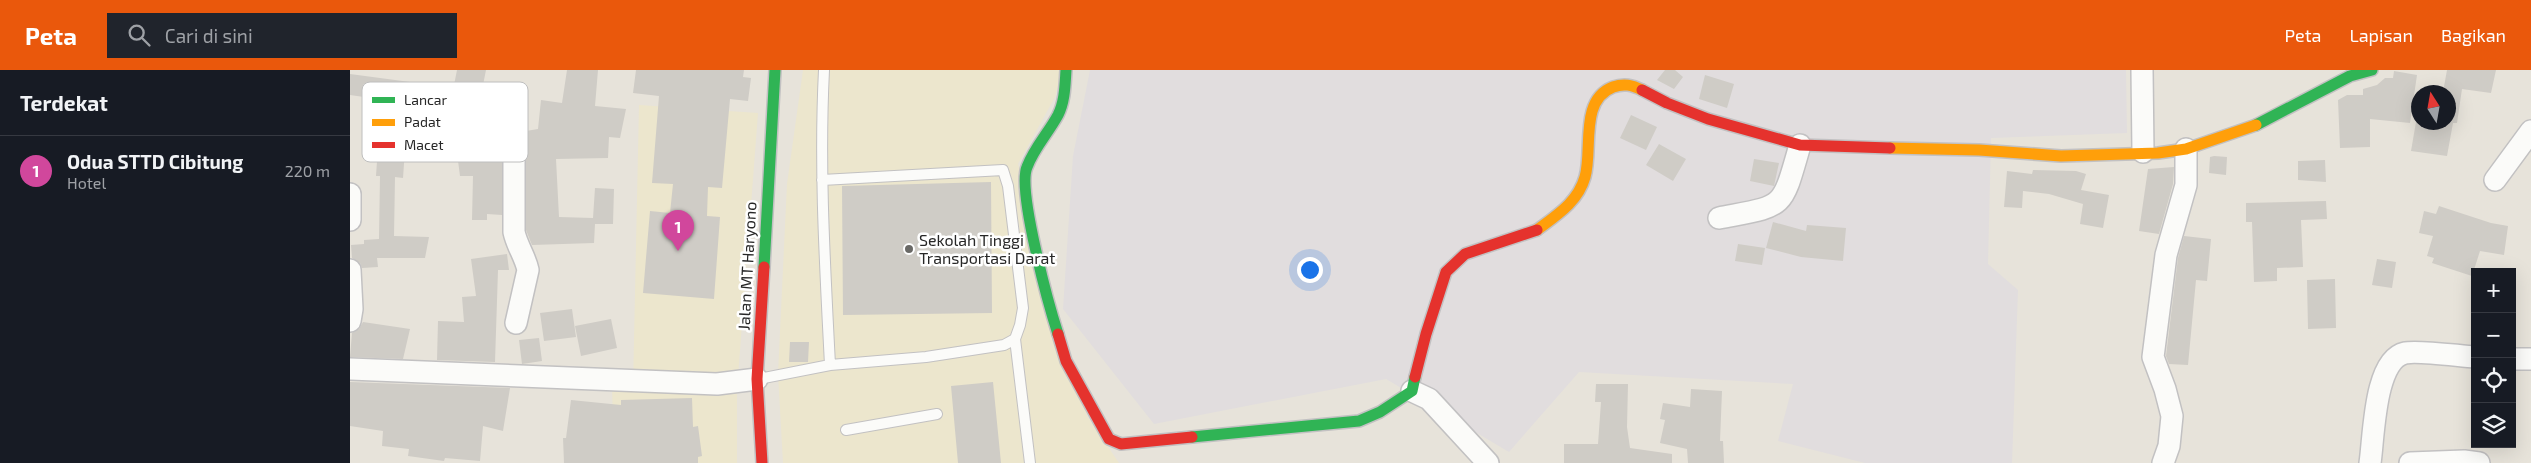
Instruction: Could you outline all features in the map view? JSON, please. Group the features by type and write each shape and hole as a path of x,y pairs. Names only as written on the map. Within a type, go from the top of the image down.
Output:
{"street":[{"name":"Jalan MT Haryono","path":"762,463 757,379 775,70"},
{"path":"1066,70 1065,92 1058,113 1026,168 1025,188 1044,290 1066,360 1101,428 1109,439 1121,444 1359,421 1374,417 1412,391 1426,334 1446,272 1464,254 1536,230 1574,201 1585,177 1592,109 1606,90 1620,85 1633,85 1667,103 1708,119 1800,145 1979,150 2060,156 2158,153 2186,149 2250,127 2350,76 2372,70"},
{"path":"2142,70 2143,152"},
{"path":"2496,180 2531,131"},
{"path":"1719,218 1760,212 1779,202 1787,192 1800,145"},
{"path":"2163,463 2168,446 2172,416 2153,357 2166,256 2186,184 2186,149"},
{"path":"514,162 514,232 516,243 526,261 528,270 516,323"},
{"path":"350,194 350,220"},
{"path":"350,270 352,309 350,321"},
{"path":"2370,463 2381,380 2393,360 2404,353 2471,357"},
{"path":"2516,358 2531,359"},
{"path":"350,369 717,384 757,379"},
{"path":"1412,391 1429,399 1488,463"},
{"path":"2410,463 2464,461 2479,463"}],"lane":[{"path":"824,70 821,136 830,365"},
{"path":"822,180 1003,170 1008,186 1022,308 1020,325 1015,339 1030,463"},
{"path":"757,379 830,365 926,357 1004,345 1015,339"},
{"path":"846,430 937,414"}],"shaded area":[{"name":"Sekolah Tinggi Transportasi Darat","path":"803,70 1062,70 1055,97 1018,164 1087,416 1119,463 783,463 778,374 787,184"},
{"path":"1090,70 2126,70 2127,133 1991,138 1988,264 2018,290 2012,463 1865,463 1778,441 1793,384 1579,372 1509,452 1386,379 1154,424 1063,309 1073,156"},
{"path":"639,105 758,113 737,390 737,463 614,463 612,385 633,387"}],"building":[{"path":"457,70 486,70 484,82 455,82"},
{"path":"567,70 598,70 595,106 626,109 620,138 609,137 608,158 556,159 559,217 593,218 595,188 614,189 613,224 595,224 594,243 532,245 526,230 528,131 538,129 541,100 562,103"},
{"path":"636,70 744,70 743,77 751,78 748,101 730,99 722,188 708,187 707,216 720,217 714,299 643,293 650,211 670,213 673,184 652,183 659,96 633,93"},
{"path":"1665,70 1675,70 1683,77 1674,89 1657,80"},
{"path":"2447,70 2496,70 2491,93 2462,89 2457,123 2456,85 2444,85"},
{"path":"2394,71 2417,75 2416,85 2411,85 2410,123 2370,119 2370,147 2340,148 2338,100 2347,95 2363,95 2363,89 2377,85 2385,78 2393,78"},
{"path":"350,74 410,82 362,82 362,97 350,95"},
{"path":"1705,75 1734,84 1727,108 1699,99"},
{"path":"1631,115 1657,127 1646,150 1620,138"},
{"path":"2415,130 2452,130 2447,156 2411,151"},
{"path":"1659,144 1686,159 1673,181 1646,165"},
{"path":"2210,157 2227,157 2226,175 2209,173"},
{"path":"1754,159 1779,163 1774,186 1750,181"},
{"path":"2325,160 2326,182 2298,180 2298,161"},
{"path":"377,162 404,162 403,178 395,177 394,236 429,237 425,258 377,258 378,267 362,268 360,263 352,258 351,245 364,244 364,240 379,239 380,176 376,176"},
{"path":"458,162 502,162 502,215 487,214 487,220 472,220 473,176 460,176"},
{"path":"2174,167 2173,184 2159,234 2139,231 2148,169"},
{"path":"2033,170 2076,171 2086,174 2081,190 2109,195 2103,228 2080,224 2083,204 2049,194 2023,191 2022,208 2004,207 2007,171 2032,174"},
{"path":"991,182 992,313 843,315 842,186"},
{"path":"2326,201 2327,219 2301,220 2303,267 2277,268 2277,281 2254,282 2252,222 2246,222 2246,203"},
{"path":"2439,206 2491,223 2508,226 2504,255 2480,251 2475,268 2471,268 2471,276 2432,263 2434,258 2427,256 2433,236 2419,233 2424,211 2436,214"},
{"path":"1773,222 1806,231 1807,225 1846,228 1843,261 1801,257 1766,248"},
{"path":"2184,236 2211,239 2207,281 2196,280 2188,365 2169,364 2166,356 2178,258"},
{"path":"1738,244 1765,248 1762,265 1735,261"},
{"path":"507,254 509,270 498,270 495,362 437,360 438,321 464,322 462,297 476,296 471,259"},
{"path":"2377,259 2396,262 2392,288 2372,285"},
{"path":"2335,279 2336,328 2308,329 2307,280"},
{"path":"572,309 576,337 544,341 540,313"},
{"path":"611,319 617,348 581,356 575,326"},
{"path":"363,322 410,329 403,359 350,357 352,333 359,329"},
{"path":"539,338 542,361 522,364 519,340"},
{"path":"790,342 809,342 808,362 789,362"},
{"path":"350,382 510,388 503,431 483,426 480,461 445,458 444,461 408,456 409,449 382,446 383,431 350,426"},
{"path":"993,382 1001,463 958,463 951,386"},
{"path":"1596,384 1628,384 1627,427 1630,448 1672,454 1672,463 1564,463 1564,444 1598,444 1601,402 1595,402"},
{"path":"1691,389 1722,391 1720,441 1723,441 1724,463 1688,463 1687,449 1660,443 1665,420 1660,419 1663,403 1690,407"},
{"path":"692,398 693,427 698,426 702,456 698,457 698,463 564,463 563,438 566,438 571,400 621,405 621,400"}],"traffic: fast":[{"path":"764,267 775,70"},
{"path":"1058,334 1035,249 1026,199 1025,180 1030,160 1060,110 1066,70"},
{"path":"2256,125 2350,76 2372,70"},
{"path":"1192,437 1359,421 1380,412 1412,391 1415,377"}],"traffic: slow":[{"path":"1537,230 1566,207 1582,186 1587,166 1591,114 1595,103 1602,93 1621,85 1628,85 1642,90"},
{"path":"1890,148 1979,150 2061,156 2158,153 2186,149 2256,125"}],"traffic: jam":[{"path":"1642,90 1667,103 1708,119 1800,145 1890,148"},
{"path":"1415,377 1426,334 1446,272 1465,254 1537,230"},
{"path":"762,463 757,379 764,267"},
{"path":"1058,334 1066,361 1109,439 1121,444 1192,437"}],"place":[{"name":"Sekolah Tinggi Transportasi Darat","path":"909,249"},
{"name":"Odua STTD Cibitung","path":"678,251"}]}
